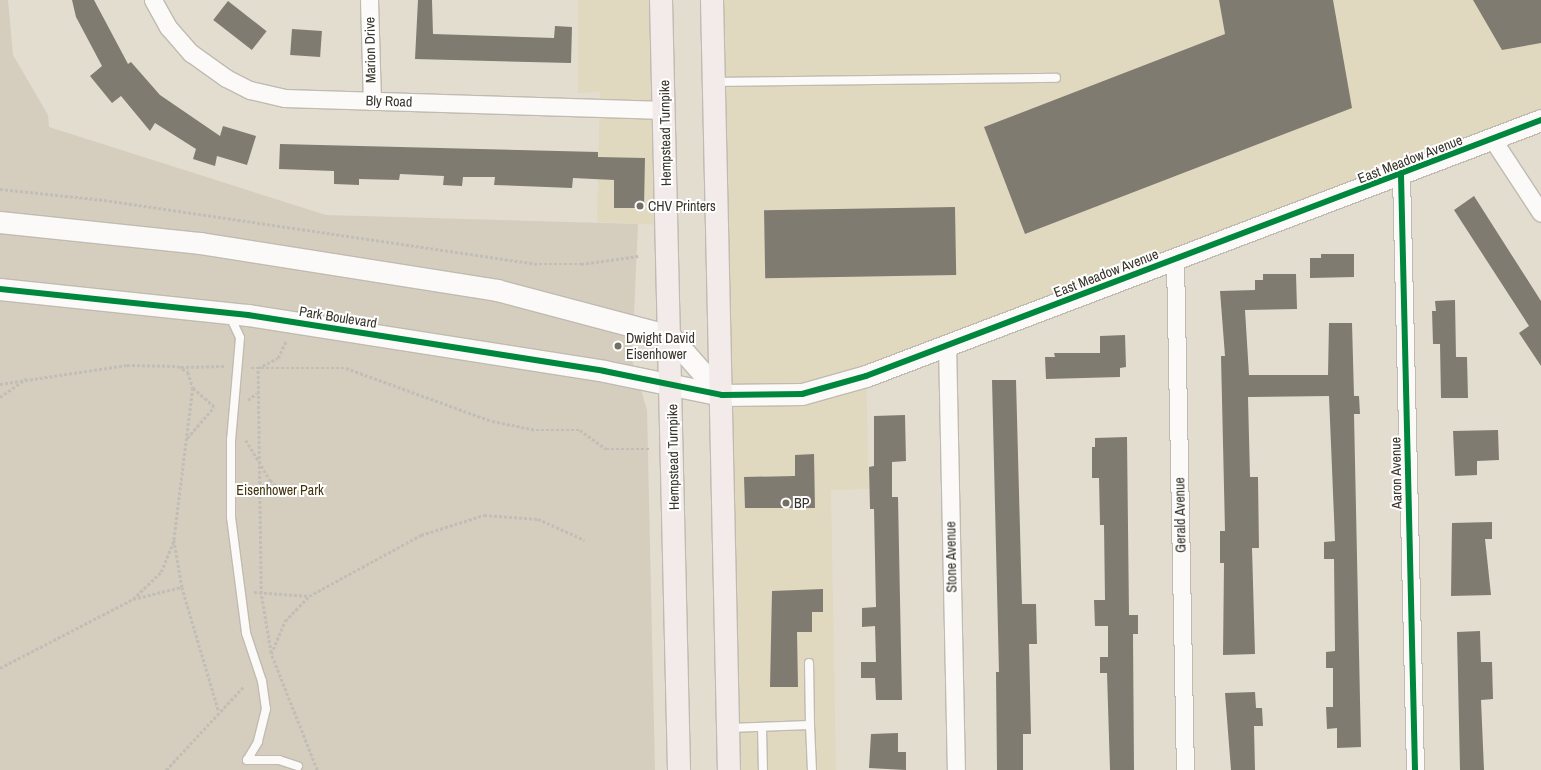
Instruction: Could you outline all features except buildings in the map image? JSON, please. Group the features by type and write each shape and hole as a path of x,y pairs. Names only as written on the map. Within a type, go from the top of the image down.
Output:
{"main road":[{"name":"Hempstead Turnpike","path":"661,0 679,770"},
{"path":"712,0 722,395 729,770"}],"street":[{"name":"Bly Road","path":"153,0 168,27 191,53 226,78 250,90 285,98 664,110"},
{"name":"Marion Drive","path":"369,0 372,101"},
{"name":"East Meadow Avenue","path":"671,384 722,395 818,391 1175,260 1493,140 1541,120"},
{"path":"1493,140 1541,213"},
{"name":"Aaron Avenue","path":"1401,175 1415,770"},
{"path":"0,222 200,243 388,271 496,290 670,336 722,395"},
{"name":"Gerald Avenue","path":"1175,260 1186,770"},
{"name":"Park Boulevard","path":"0,289 229,313 671,384"},
{"name":"Stone Avenue","path":"947,344 956,770"}],"lane":[{"path":"714,82 1056,78"},
{"path":"229,313 240,338 231,440 231,517 246,633 262,681 266,709 258,742 247,760 279,760 298,766"},
{"path":"809,663 812,770"},
{"path":"728,728 810,725"},
{"path":"762,727 762,770"}],"path":[{"path":"0,189 104,200 539,264 581,264 638,256"},
{"path":"258,368 278,358 288,338"},
{"path":"0,384 28,378 127,365 180,367 346,368 492,421 536,430 580,430 606,449 652,449"},
{"path":"133,599 161,572 174,540 193,388 188,372 180,367"},
{"path":"258,368 257,458 261,594 271,654 316,770"},
{"path":"0,397 28,378"},
{"path":"187,439 214,407 193,388"},
{"path":"241,433 270,480 288,497"},
{"path":"271,654 284,621 309,596 421,535 484,515 538,519 585,540"},
{"path":"174,540 182,587 219,712"},
{"path":"0,668 133,599 182,587"},
{"path":"240,588 261,594 309,596"},
{"path":"166,770 243,687"}],"shaded area":[{"path":"578,0 656,0 662,225 597,222 600,92 578,93"},
{"path":"712,0 1541,0 1541,120 866,376 869,489 831,490 836,770 730,770"}],"green space":[{"name":"Eisenhower Park","path":"0,0 8,0 13,55 48,115 49,127 326,215 638,224 632,360 647,410 655,770 0,770"}],"cycle path":[{"path":"0,289 248,315 604,371 722,395 802,394 866,376 1541,120"},
{"path":"1401,175 1415,770"}],"place":[{"name":"CHV Printers","path":"640,206"},
{"name":"Dwight David Eisenhower","path":"618,346"},
{"name":"BP","path":"786,503"}]}
